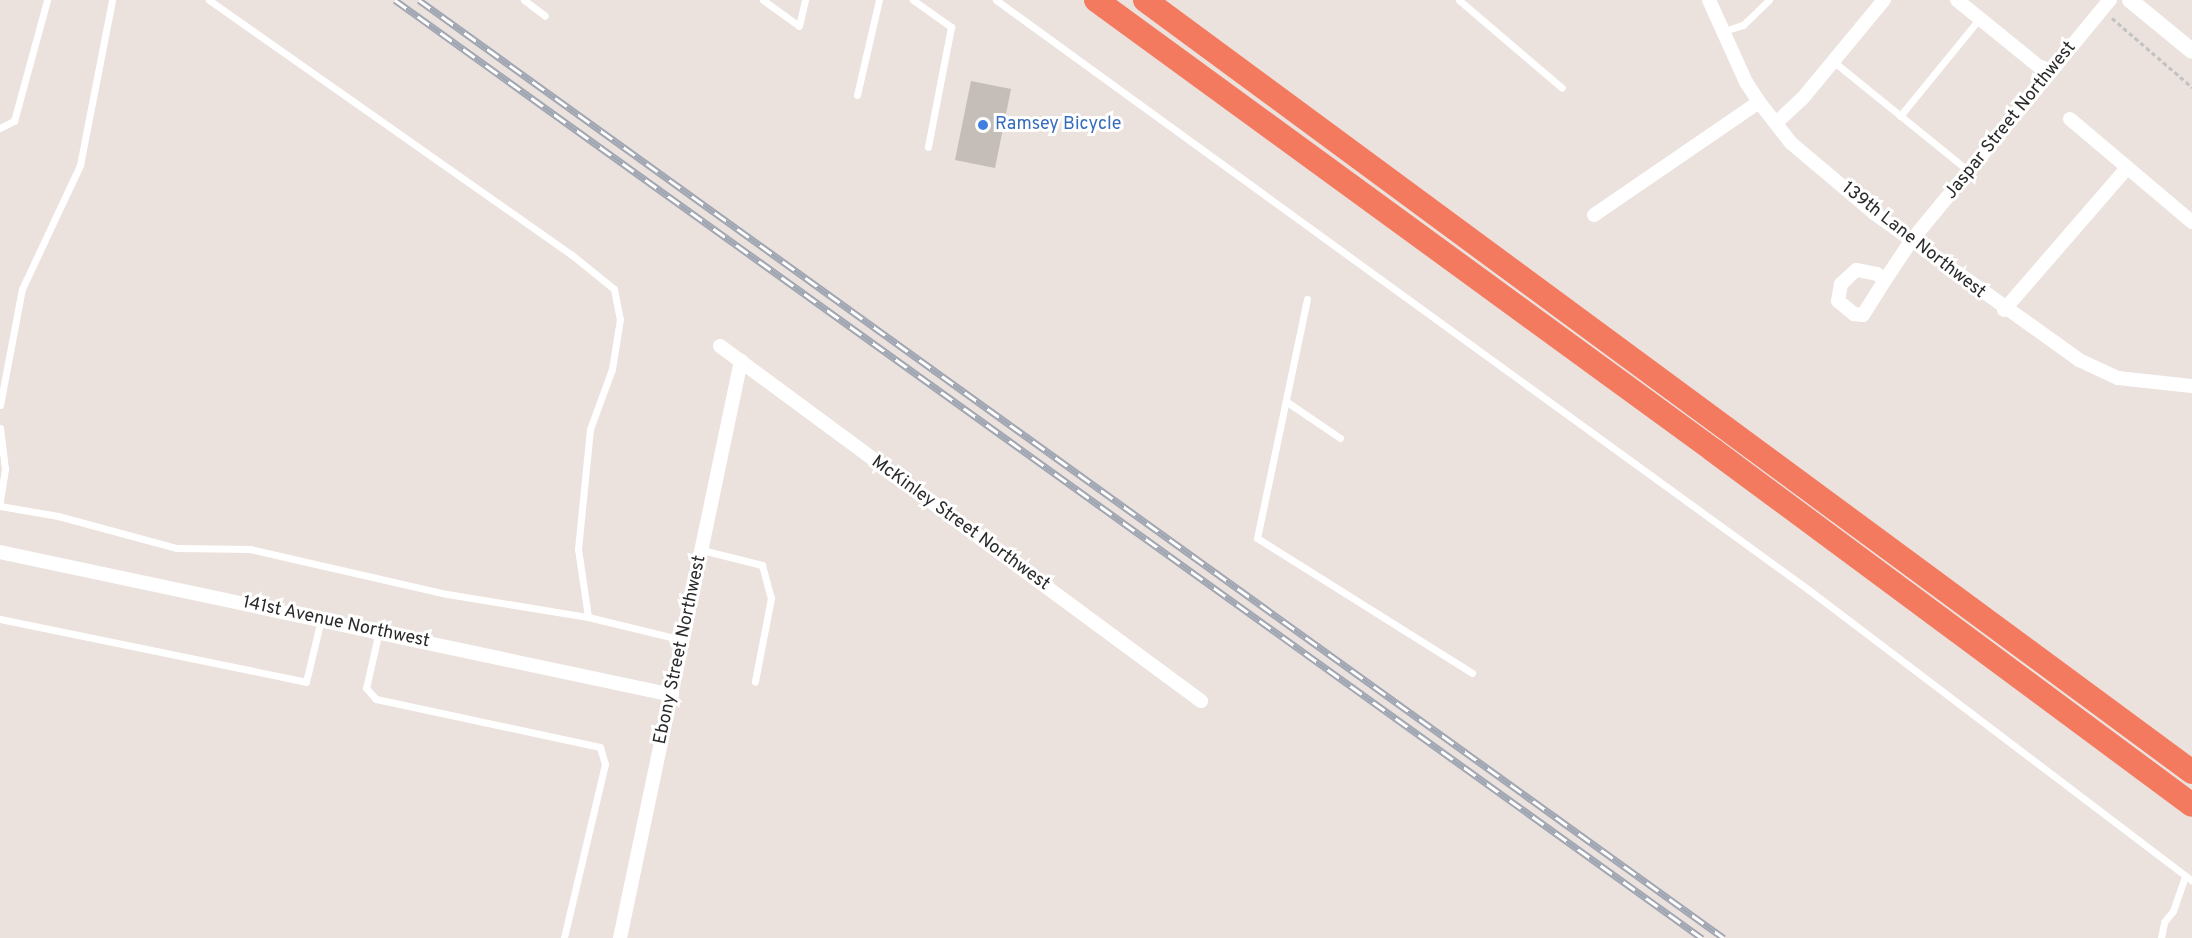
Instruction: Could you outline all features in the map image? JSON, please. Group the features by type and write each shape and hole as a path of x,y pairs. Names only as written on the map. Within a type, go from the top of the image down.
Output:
{"highway":[{"path":"1096,0 2192,805"},
{"path":"1145,0 2192,772"},
{"path":"2051,668 2192,756"},
{"path":"2114,747 2192,823"}],"street":[{"name":"139th Lane Northwest","path":"1709,0 1746,82 1776,123 1820,168 1911,241 2004,310 2079,360 2118,378 2192,386"},
{"path":"1776,123 1834,62 1884,0"},
{"path":"1957,0 2048,74"},
{"path":"2130,0 2192,51"},
{"name":"Jaspar Street Northwest","path":"1886,280 1911,241 2106,5"},
{"path":"1594,214 1759,102"},
{"path":"2070,119 2192,222"},
{"path":"2004,310 2127,168"},
{"name":"McKinley Street Northwest","path":"720,346 1201,701"},
{"name":"Ebony Street Northwest","path":"620,938 741,361"},
{"name":"141st Avenue Northwest","path":"0,552 672,695"}],"lane":[{"path":"0,128 14,121 47,0"},
{"path":"0,405 22,289 80,165 112,0"},
{"path":"208,0 572,255 614,289 620,320 612,369 590,429 578,549 588,617"},
{"path":"524,0 545,16"},
{"path":"763,0 800,26 805,0"},
{"path":"857,95 879,0"},
{"path":"913,0 951,27 928,147"},
{"path":"996,0 1782,570 2192,881"},
{"path":"1459,0 1562,88"},
{"path":"1724,31 1743,25 1769,0"},
{"path":"1900,116 1979,19"},
{"path":"1834,62 1970,172"},
{"path":"1307,299 1257,538 1472,673"},
{"path":"1287,402 1340,438"},
{"path":"0,428 5,469 0,504 177,548 250,549 447,594 588,617 682,640"},
{"path":"701,550 762,565 771,598 755,681"},
{"path":"0,619 306,682 321,619"},
{"path":"379,632 366,688 376,699 600,747 605,764 564,938"},
{"path":"2161,938 2164,922 2173,911 2185,876"}],"path":[{"path":"2106,5 2192,87"}],"building":[{"name":"Ramsey Bicycle","path":"971,81 1011,89 995,168 955,160"}],"railway":[{"path":"395,0 1702,938"},
{"path":"419,0 1724,938"}],"place":[{"name":"Ramsey Bicycle","path":"983,125"}]}
